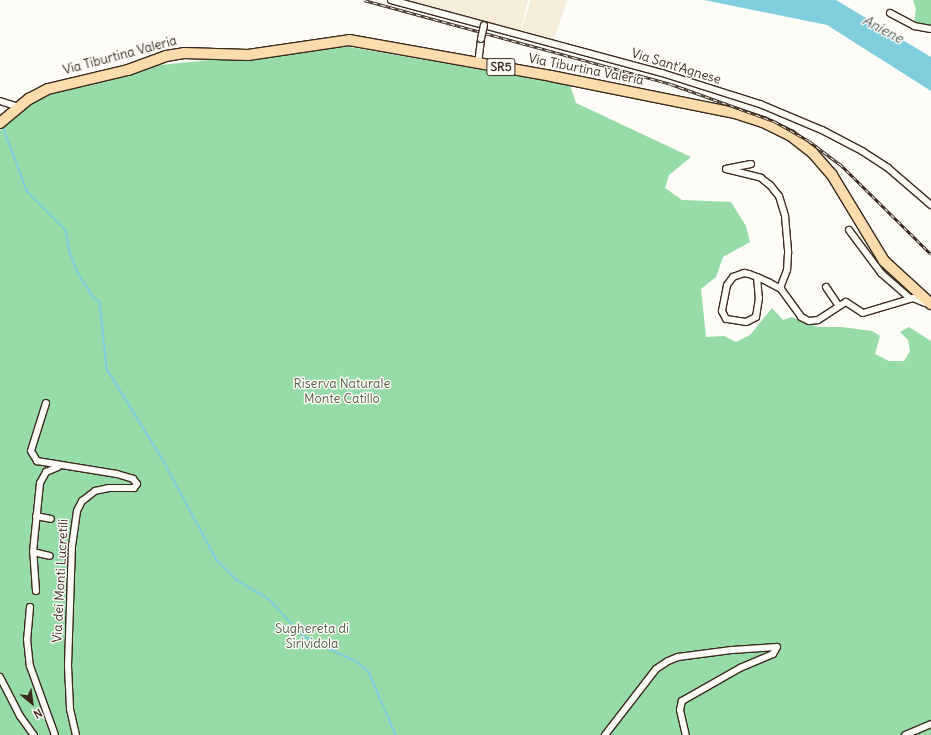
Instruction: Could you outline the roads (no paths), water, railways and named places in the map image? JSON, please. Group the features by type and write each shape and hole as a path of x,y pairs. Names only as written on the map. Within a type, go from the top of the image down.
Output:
{"main road":[{"name":"Via Tiburtina Valeria","path":"0,123 18,107 48,89 125,71 162,57 184,53 248,55 349,40 726,111 774,127 799,141 816,156 836,182 880,257 931,306"}],"street":[{"name":"Via Sant'Agnese","path":"391,0 662,73 760,104 822,130 866,153 888,168 931,205"},
{"path":"890,13 914,26 931,29"},
{"path":"478,64 484,25"},
{"path":"0,101 18,107"},
{"path":"752,164 726,169 761,178 770,184 779,196 785,216 788,252 786,270 780,288"},
{"path":"849,230 881,273 910,298"},
{"path":"757,277 759,298 756,317 746,322 726,319 722,308 728,283 742,273 757,277 780,288 799,314 807,321 818,320 839,306 849,302 863,313 910,298 917,299 931,306"},
{"path":"826,287 839,306"},
{"path":"46,403 31,451 36,461 60,467"},
{"path":"36,591 33,552 41,478 47,471 60,467"},
{"name":"Via dei Monti Lucretili","path":"60,467 117,474 133,479 137,484 134,488 96,490 85,498 77,511 72,544 68,666 70,709 76,735"},
{"path":"36,516 51,519"},
{"path":"33,552 50,556"},
{"path":"30,607 27,639 30,666 55,735"},
{"path":"605,735 656,669 668,661 678,657 777,647 773,654 740,668 682,700 680,710 686,735"},
{"path":"0,677 20,716 34,735"},
{"path":"905,735 931,724"}],"water":[{"name":"Aniene","path":"704,0 836,0 931,57 931,91 827,25"}],"waterway":[{"path":"3,126 27,191 66,230 70,252 77,271 93,297 100,302 107,369 162,458 217,560 237,580 269,599 303,636 357,662 369,672 396,735"}],"railway":[{"path":"364,0 671,84 774,121 809,141 840,164 931,254"}],"park label":[{"name":"Riserva Naturale Monte Catillo","path":"342,392"},
{"name":"Sughereta di Sirividola","path":"312,638"}]}
